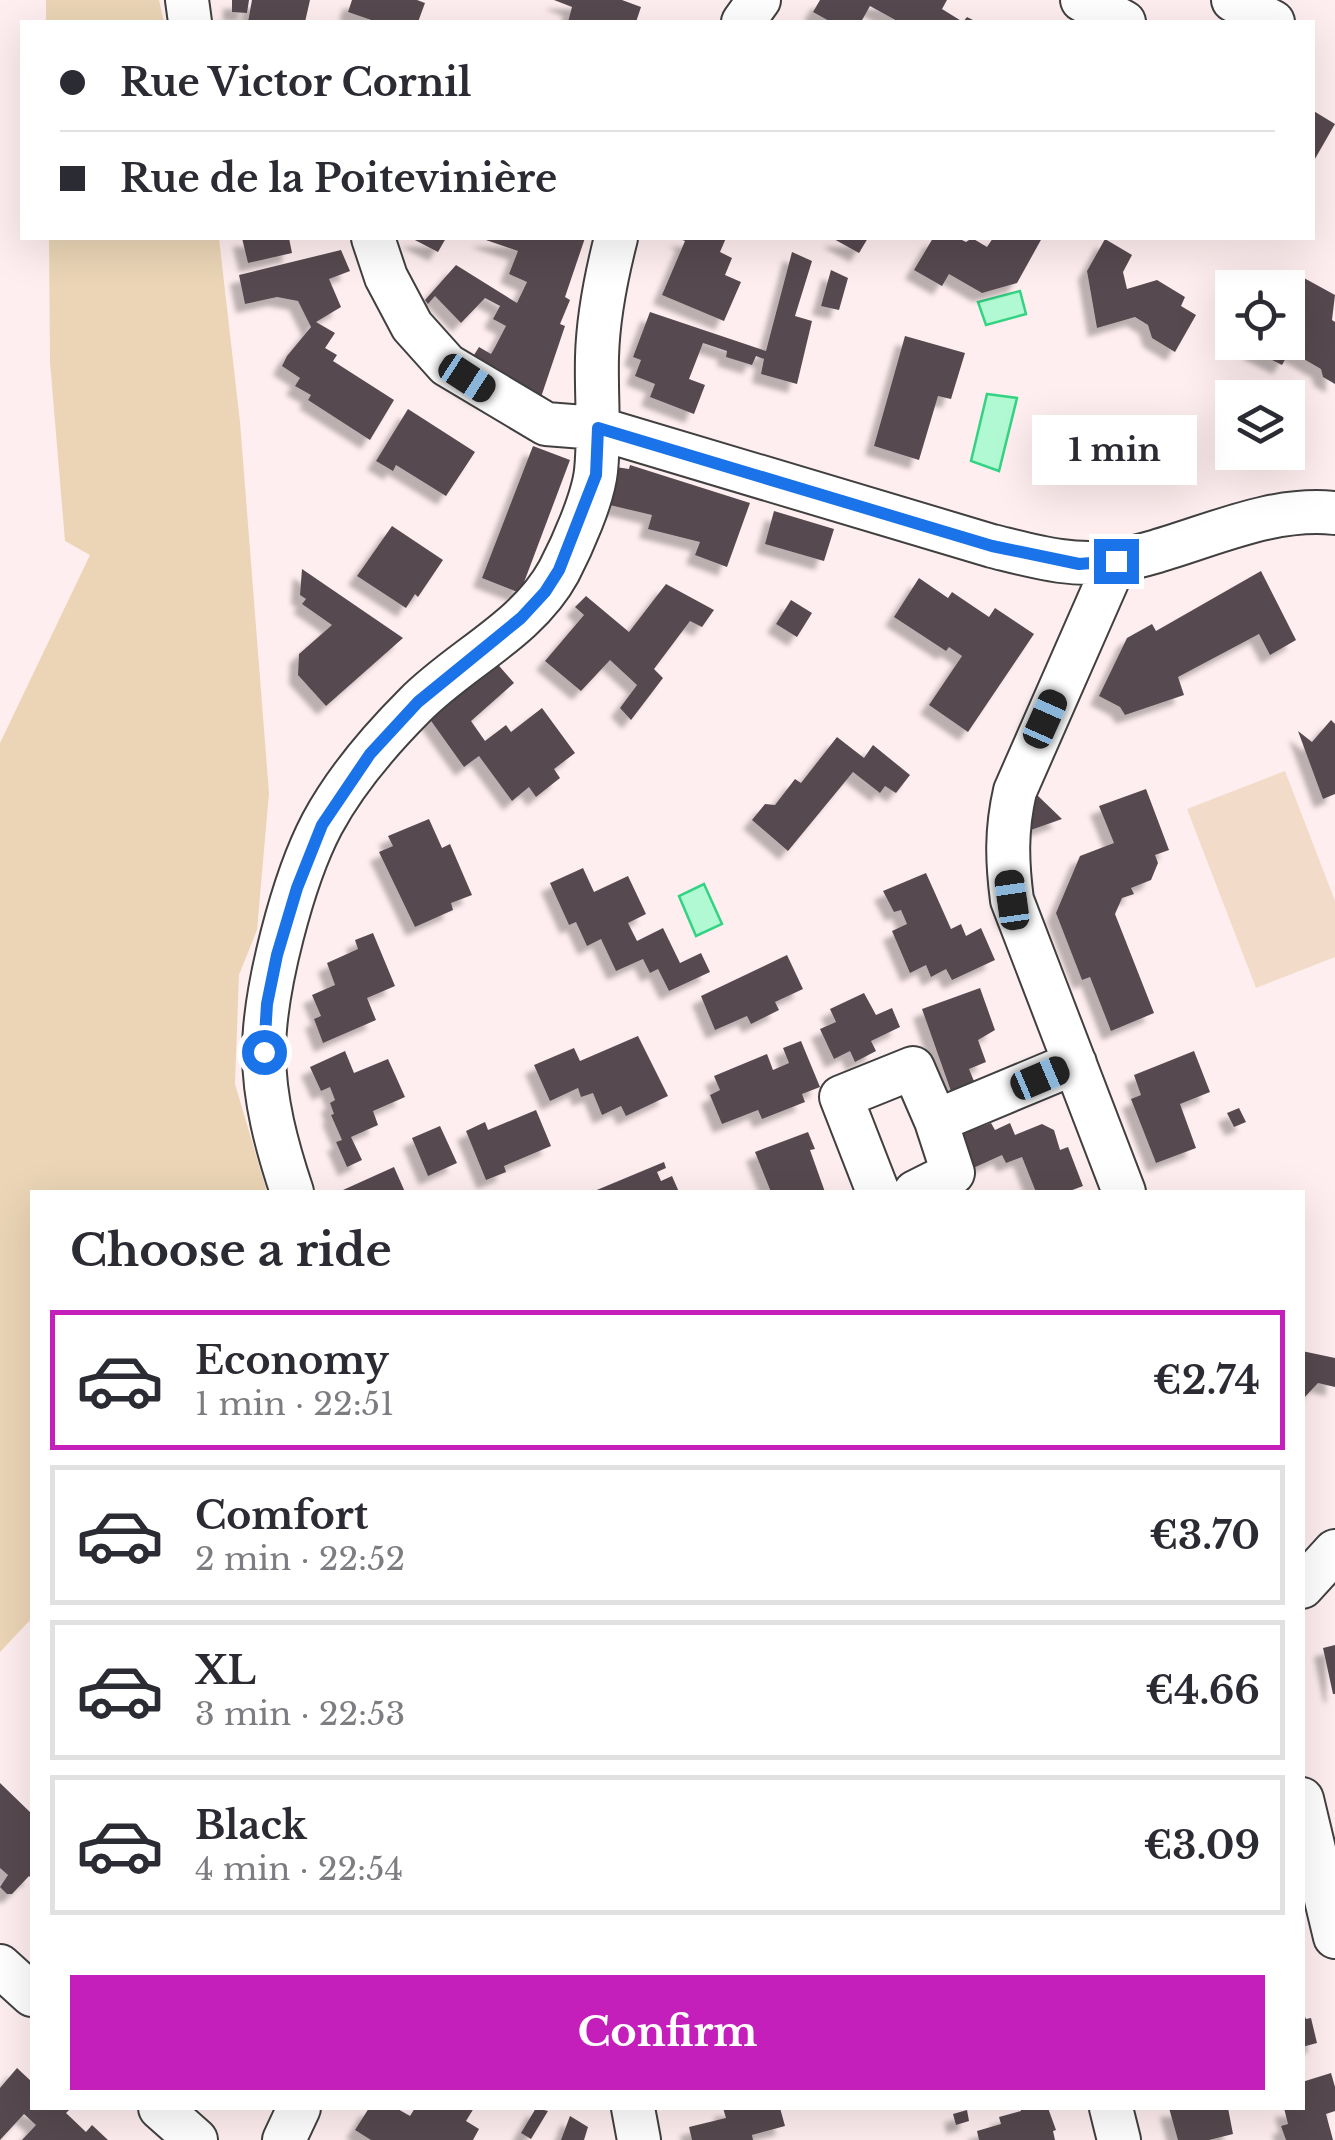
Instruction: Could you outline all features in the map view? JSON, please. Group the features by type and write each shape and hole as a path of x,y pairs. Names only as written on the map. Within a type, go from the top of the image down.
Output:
{"street":[{"path":"1233,0 1269,20"},
{"path":"374,240 386,277 412,326 447,365 546,424 598,428 1025,554 1079,564 1116,561 1271,518 1335,513"},
{"path":"291,1190 269,1108 264,1052 267,1004 297,888 322,825 370,754 418,702 521,618 559,570 596,475 597,355 602,297 616,240"},
{"path":"1116,561 1029,754 1007,824 1006,858 1012,900 1123,1190"},
{"path":"936,1121 1075,1063"},
{"path":"877,1190 841,1097 913,1068 953,1173 918,1190"},
{"path":"1305,1583 1335,1551"},
{"path":"1305,1811 1335,1937"},
{"path":"162,2110 196,2140"},
{"path":"284,2140 297,2110"},
{"path":"633,2110 639,2140"},
{"path":"1112,2110 1119,2140"}],"shaded area":[{"path":"46,0 159,0 164,20 46,20"},
{"path":"49,240 219,240 240,422 269,793 257,930 239,975 235,1084 266,1190 30,1190 30,1620 0,1652 0,743 90,555 65,541 50,362"},
{"path":"1020,291 1026,314 986,325 978,302"},
{"path":"987,394 1017,398 999,471 971,461"},
{"path":"1285,771 1335,901 1335,957 1256,988 1187,809"},
{"path":"704,884 722,924 696,936 679,896"}],"building":[{"path":"232,0 249,0 247,13 232,12"},
{"path":"252,0 310,0 305,20 248,20"},
{"path":"352,0 425,3 419,20 371,20 348,12"},
{"path":"554,0 622,0 641,7 637,20 569,20 572,7"},
{"path":"820,0 947,0 942,9 960,20 895,20 870,6 862,20 827,20 813,12"},
{"path":"1315,112 1335,124 1315,159"},
{"path":"242,240 289,240 292,253 248,263"},
{"path":"415,240 445,240 438,252"},
{"path":"486,240 584,240 565,297 570,300 560,324 565,326 538,406 469,363 479,347 491,354 494,349 506,326 493,319 500,306 485,298 461,323 435,296 428,304 425,300 456,265 517,303 527,282 509,274 518,251"},
{"path":"725,240 720,252 732,258 725,275 741,282 724,321 662,295 685,241"},
{"path":"836,240 867,240 859,253"},
{"path":"932,240 975,240 987,247 992,240 1041,240 1017,283 982,293 949,274 942,286 914,270"},
{"path":"1107,240 1132,255 1123,272 1127,289 1157,280 1185,297 1181,306 1196,315 1175,352 1152,338 1148,325 1135,317 1097,328 1087,271"},
{"path":"341,250 350,271 329,279 341,307 316,322 335,333 325,348 337,355 333,361 394,400 370,440 308,400 311,395 295,386 300,378 282,366 311,327 298,301 277,297 245,304 239,275"},
{"path":"792,252 812,261 795,316 812,321 797,384 761,374 764,359 756,356 752,365 726,357 727,351 703,343 689,379 705,385 694,414 650,397 655,384 635,376 641,360 633,357 650,312 766,351"},
{"path":"831,270 848,278 839,310 821,306"},
{"path":"1305,279 1335,295 1335,384 1323,377 1321,369 1305,360"},
{"path":"905,336 965,353 951,399 938,396 919,460 874,446"},
{"path":"408,409 475,452 446,496 396,465 393,471 376,461"},
{"path":"533,446 570,460 520,593 482,578"},
{"path":"630,465 750,503 727,567 695,555 700,542 648,529 652,515 601,503 609,466 629,469"},
{"path":"774,511 834,529 824,561 765,544"},
{"path":"392,526 443,560 406,608 357,576"},
{"path":"302,569 403,638 326,706 298,675 299,654 332,625 302,604 306,599 300,595"},
{"path":"1261,571 1296,640 1270,655 1259,634 1178,677 1184,695 1125,715 1120,707 1099,696 1127,638 1152,624 1156,631"},
{"path":"919,578 948,598 952,592 989,617 995,608 1034,634 968,732 929,705 962,656 949,647 946,651 894,617"},
{"path":"666,584 714,610 702,627 690,621 654,669 663,678 631,720 620,708 637,685 610,660 581,691 545,661 584,615 575,607 586,596 629,632"},
{"path":"791,600 812,613 797,637 776,624"},
{"path":"494,660 514,683 471,721 485,741 506,725 511,732 542,708 575,753 554,769 560,778 536,797 529,787 512,801 479,756 464,767 429,718"},
{"path":"1331,720 1335,724 1335,794 1323,799 1298,731 1312,742"},
{"path":"837,737 864,758 873,745 910,775 896,793 885,786 880,793 853,772 788,851 752,820 765,804 775,805 795,779 801,783"},
{"path":"1146,789 1169,850 1155,855 1158,863 1151,880 1131,888 1134,894 1122,898 1115,914 1154,1013 1111,1031 1090,977 1082,980 1056,913 1080,856 1114,843 1099,806"},
{"path":"1036,794 1062,819 1028,831"},
{"path":"429,819 442,848 450,844 472,895 451,903 453,910 415,927 379,852 393,846 388,836"},
{"path":"583,868 594,892 628,876 646,914 628,923 637,941 663,928 680,963 701,953 710,972 669,991 658,969 650,973 643,959 616,971 601,939 587,946 576,922 569,925 550,883"},
{"path":"926,873 951,929 961,924 966,936 981,928 995,960 952,980 946,969 931,977 926,965 910,973 892,931 907,924 901,910 894,912 883,891"},
{"path":"373,933 395,986 367,998 376,1020 323,1043 314,1019 321,1016 312,995 335,985 327,963 358,949 355,940"},
{"path":"787,955 803,989 775,1002 779,1010 751,1024 747,1016 715,1030 701,996"},
{"path":"980,988 995,1030 978,1040 986,1062 969,1069 976,1086 952,1094 922,1009"},
{"path":"864,993 876,1015 892,1008 900,1027 871,1041 876,1051 855,1062 850,1051 834,1059 820,1029 836,1022 830,1009"},
{"path":"638,1036 668,1096 626,1116 621,1106 602,1115 593,1093 581,1097 578,1088 550,1101 534,1065 574,1048 580,1061"},
{"path":"801,1041 820,1087 802,1094 805,1102 762,1119 758,1110 722,1124 710,1095 720,1090 714,1076 767,1054 773,1070 789,1063 783,1048"},
{"path":"345,1051 354,1073 388,1059 405,1097 373,1111 378,1125 351,1137 362,1160 347,1167 336,1142 342,1140 331,1115 334,1114 330,1103 335,1100 330,1087 321,1091 310,1067"},
{"path":"1194,1051 1210,1092 1180,1104 1196,1148 1156,1163 1131,1099 1141,1095 1134,1075"},
{"path":"1239,1108 1246,1122 1234,1127 1227,1113"},
{"path":"536,1110 551,1146 504,1166 506,1172 486,1180 466,1131 485,1122 488,1130"},
{"path":"991,1123 995,1130 1010,1123 1015,1135 1042,1124 1054,1130 1060,1150 1068,1147 1083,1186 1072,1190 1035,1190 1022,1157 1006,1163 1002,1155 971,1169 957,1136"},
{"path":"440,1126 457,1163 428,1176 412,1138"},
{"path":"808,1132 824,1190 770,1190 755,1152"},
{"path":"664,1162 666,1168 657,1172 661,1181 672,1176 678,1190 597,1190"},
{"path":"394,1167 404,1190 343,1190"},
{"path":"1305,1352 1335,1358 1335,1387 1318,1383 1305,1397"},
{"path":"1335,1645 1335,1694 1333,1694 1323,1648"},
{"path":"0,1783 30,1812 30,1877 7,1894 0,1887 8,1875 0,1868"},
{"path":"1305,2017 1311,2018 1317,2043 1305,2046"},
{"path":"17,2068 30,2080 30,2110 69,2110 66,2113 86,2132 92,2125 108,2140 22,2140 36,2125 24,2114 0,2140 0,2088"},
{"path":"1331,2073 1335,2111 1326,2114 1333,2140 1286,2140 1281,2126 1288,2124 1284,2110 1305,2110 1305,2081"},
{"path":"368,2110 400,2110 410,2116 414,2110 473,2110 466,2121 479,2129 473,2140 371,2140 355,2130"},
{"path":"535,2110 548,2111 531,2139 521,2133"},
{"path":"724,2110 781,2110 785,2126 752,2135 753,2140 692,2140 689,2127 726,2118"},
{"path":"967,2110 969,2121 956,2125 953,2114"},
{"path":"1049,2110 1056,2130 1055,2140 979,2140 977,2131 1001,2124 999,2117"},
{"path":"1170,2110 1228,2110 1233,2134 1209,2140 1178,2140"},
{"path":"570,2116 588,2127 584,2140 561,2140"}],"route":[{"path":"264,1052 267,1004 277,955 297,888 322,825 370,754 418,702 521,618 545,592 559,570 596,475 598,428 992,546 1079,564 1116,561"}]}
